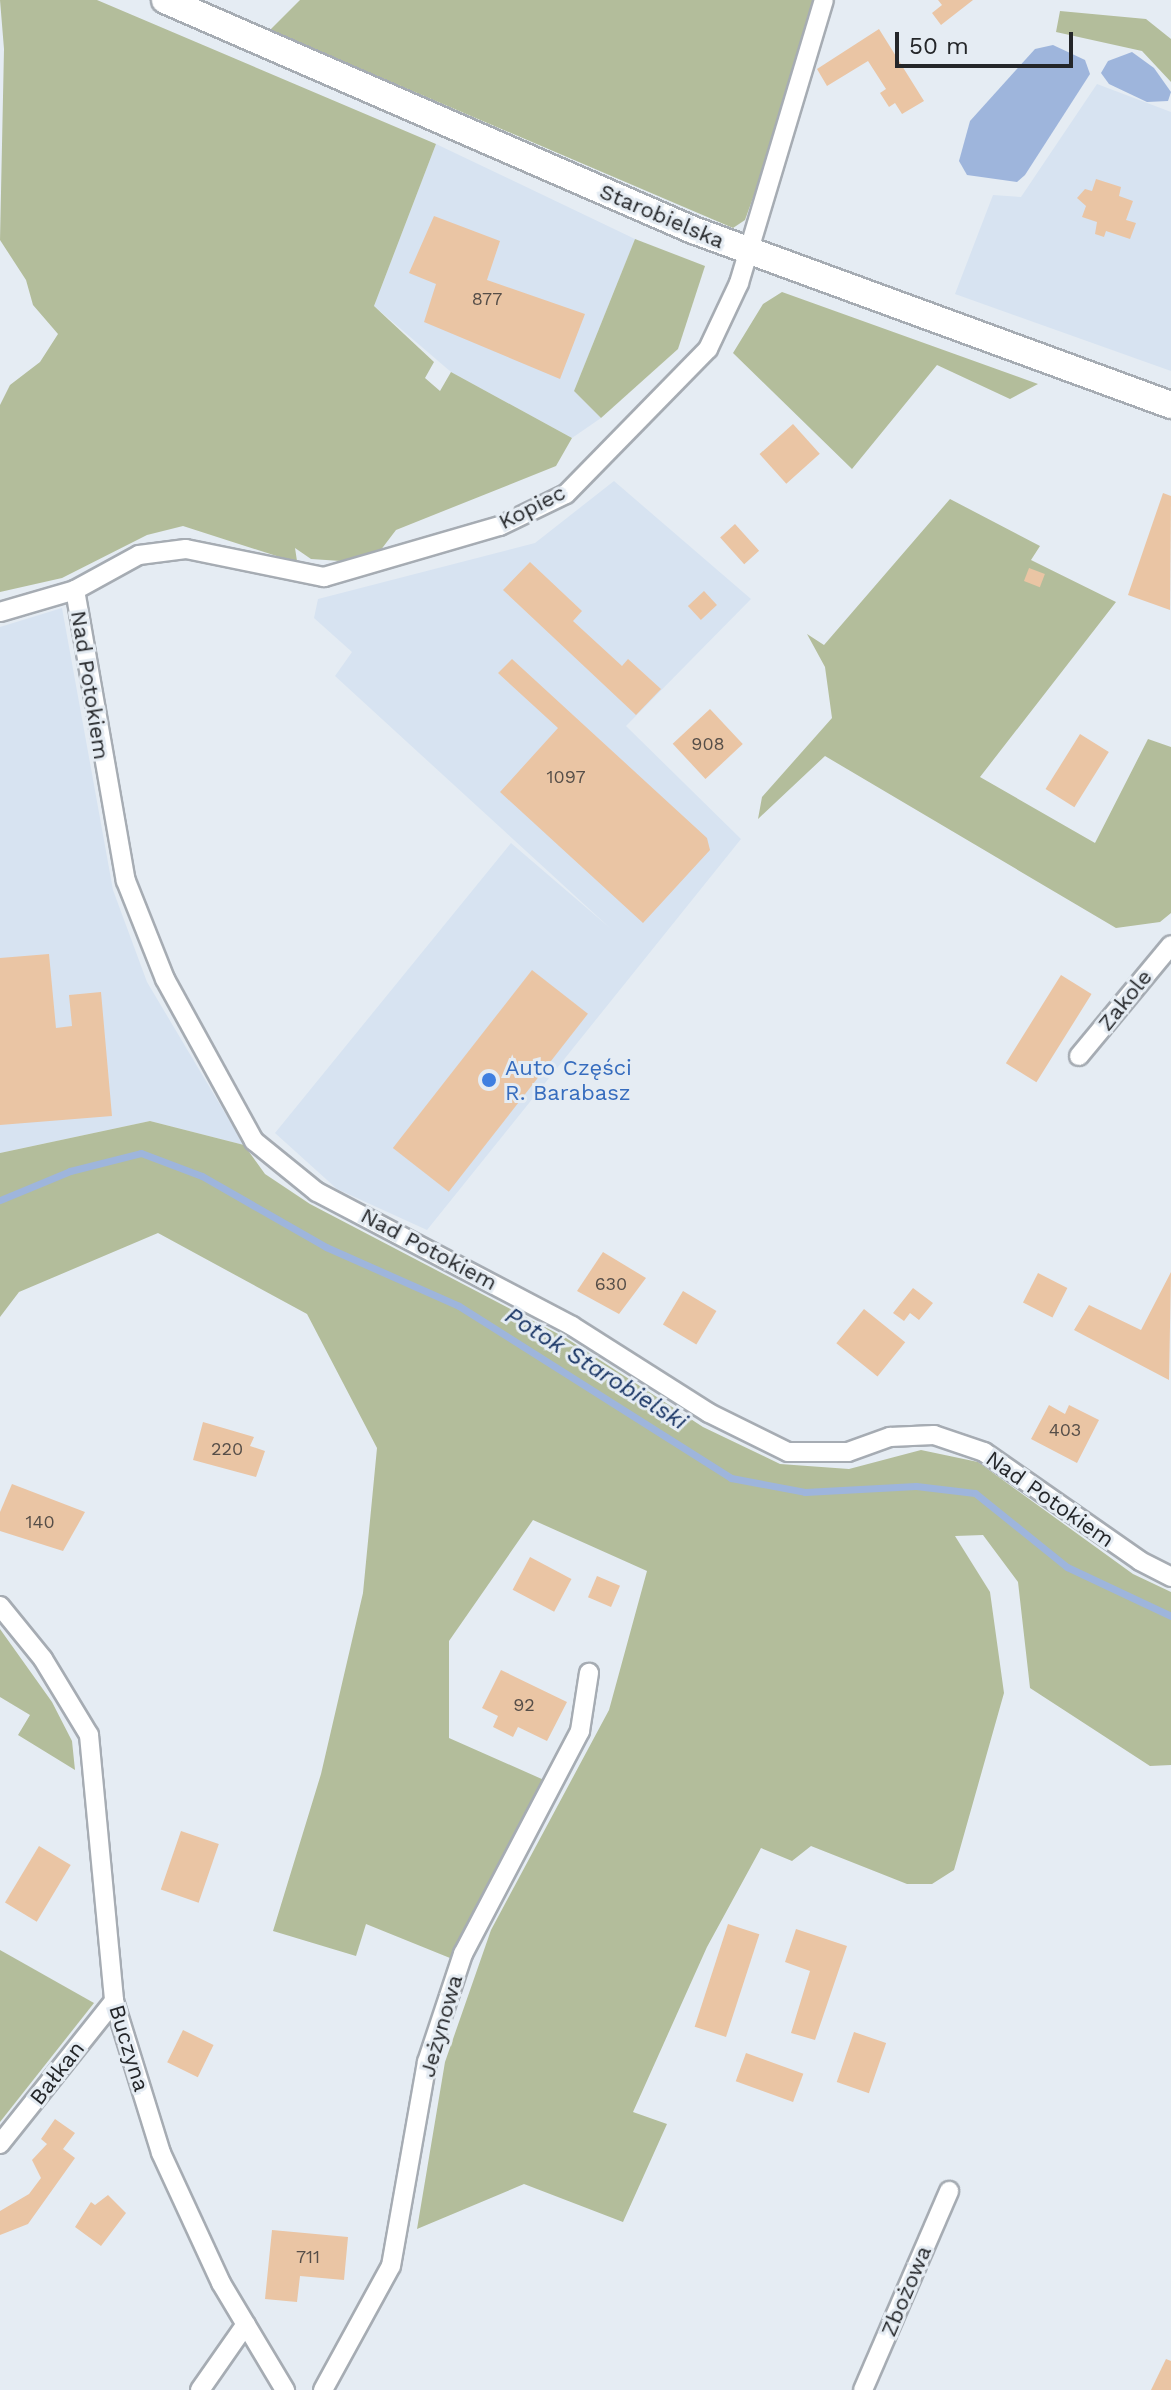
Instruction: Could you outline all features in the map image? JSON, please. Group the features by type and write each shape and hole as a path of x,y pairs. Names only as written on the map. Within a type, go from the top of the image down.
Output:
{"street":[{"name":"Starobielska","path":"165,0 748,252 1171,405"},
{"name":"Kopiec","path":"0,612 75,590 139,555 186,549 324,577 500,526 566,494 708,349 748,252 824,0"},
{"name":"Nad Potokiem","path":"75,590 126,881 165,979 254,1141 317,1192 572,1326 709,1413 788,1452 848,1452 890,1437 934,1435 984,1452 1140,1561 1171,1577"},
{"name":"Zakole","path":"1079,1056 1171,945"},
{"name":"Buczyna","path":"0,1606 43,1659 89,1735 114,2001 161,2153 246,2324 285,2390"},
{"name":"Jeżynowa","path":"323,2390 391,2266 427,2062 463,1954 580,1731 589,1673"},
{"name":"Bałkan","path":"0,2144 114,2001"},
{"name":"Zbożowa","path":"863,2390 949,2191"},
{"path":"200,2390 246,2324"}],"shaded area":[{"path":"1097,84 1171,112 1171,371 955,294 993,195 1021,197"},
{"path":"436,144 635,239 574,391 601,418 572,438 451,372 374,306"},
{"path":"614,481 751,599 626,726 741,839 427,1230 337,1189 275,1133 511,843 610,928 335,676 352,652 314,618 318,599 535,543"},
{"path":"62,608 113,890 147,982 244,1145 150,1121 0,1153 0,627"}],"green space":[{"path":"0,0 97,0 436,144 374,306 434,362 425,378 440,391 451,372 572,438 556,466 396,530 380,551 341,561 311,559 295,548 297,561 289,560 183,526 147,535 62,578 0,592 0,405 10,385 40,362 58,334 33,305 26,280 0,240 4,49"},
{"path":"300,0 824,0 745,220 733,228 270,30"},
{"path":"1060,11 1146,19 1171,39 1171,82 1142,51 1056,32"},
{"path":"635,239 705,266 678,349 601,418 574,391"},
{"path":"782,292 1038,384 1010,399 937,365 852,469 733,353 763,304"},
{"path":"950,499 1040,546 1031,560 1116,602 980,777 1095,843 1148,739 1171,747 1171,913 1160,922 1116,928 825,756 758,819 762,797 832,718 825,667 807,634 824,645"},
{"path":"150,1121 244,1145 265,1174 310,1204 566,1338 703,1427 780,1464 849,1469 921,1450 978,1462 1133,1574 1171,1592 1171,1765 1150,1766 1030,1688 1018,1582 983,1535 955,1536 990,1592 1004,1693 954,1870 932,1884 907,1884 811,1846 792,1861 761,1848 707,1947 633,2112 667,2124 623,2222 524,2184 417,2229 445,2062 491,1930 609,1710 647,1571 533,1520 449,1641 449,1738 544,1780 450,1958 366,1924 356,1956 273,1931 321,1774 363,1593 377,1448 307,1314 158,1233 19,1292 0,1317 0,1153"},
{"path":"0,1629 52,1702 72,1741 75,1770 18,1735 30,1715 0,1697"},
{"path":"0,1950 94,2003 0,2122"}],"water":[{"path":"1053,45 1085,60 1090,74 1025,175 1017,182 967,175 959,161 970,121 1035,49"},
{"path":"1132,52 1154,68 1171,92 1168,101 1147,102 1109,84 1101,73 1108,61"}],"building":[{"path":"938,0 973,0 941,25 932,13 942,5"},
{"path":"879,29 924,101 902,114 895,103 889,107 880,93 886,89 868,61 827,86 817,69"},
{"path":"1096,179 1121,187 1119,196 1133,201 1126,220 1136,223 1130,239 1106,231 1104,237 1095,234 1097,222 1082,217 1086,206 1077,198 1085,189 1092,191"},
{"path":"434,216 500,241 487,280 585,314 560,379 424,322 436,284 409,273"},
{"path":"793,424 820,454 786,484 760,454"},
{"path":"1163,493 1171,496 1170,610 1128,595"},
{"path":"735,524 759,551 744,564 720,537"},
{"path":"530,562 582,611 573,621 622,666 628,659 661,689 636,715 503,590"},
{"path":"1029,568 1045,574 1040,587 1024,581"},
{"path":"704,591 717,605 701,620 688,606"},
{"path":"512,659 707,838 710,850 643,923 500,792 558,728 498,673"},
{"path":"710,709 743,744 705,779 673,744"},
{"path":"1080,734 1109,752 1074,807 1046,789"},
{"path":"49,954 56,1028 72,1026 69,995 101,992 112,1116 0,1125 0,958"},
{"name":"Auto Części R. Barabasz","path":"532,970 588,1014 449,1192 393,1148"},
{"path":"1061,975 1092,994 1036,1082 1006,1063"},
{"path":"603,1252 646,1278 619,1314 577,1291"},
{"path":"1171,1272 1169,1380 1074,1330 1089,1305 1141,1330"},
{"path":"1038,1273 1067,1288 1052,1317 1023,1302"},
{"path":"913,1288 933,1303 919,1320 910,1313 904,1321 893,1313"},
{"path":"683,1291 716,1311 696,1345 663,1324"},
{"path":"864,1309 905,1342 877,1377 836,1343"},
{"path":"1049,1405 1065,1414 1069,1405 1099,1420 1077,1463 1031,1439"},
{"path":"203,1422 254,1437 250,1446 265,1451 256,1477 193,1460"},
{"path":"12,1484 85,1512 63,1551 0,1531 0,1512"},
{"path":"530,1557 571,1579 554,1612 513,1590"},
{"path":"597,1576 620,1586 611,1607 588,1597"},
{"path":"501,1670 567,1702 547,1741 518,1727 513,1737 493,1727 498,1716 482,1708"},
{"path":"181,1831 219,1844 199,1903 161,1890"},
{"path":"39,1846 71,1865 37,1922 5,1903"},
{"path":"728,1924 759,1934 726,2037 695,2027"},
{"path":"796,1929 847,1946 815,2040 791,2033 810,1971 785,1962"},
{"path":"183,2030 214,2045 198,2077 167,2062"},
{"path":"854,2032 886,2043 869,2093 837,2082"},
{"path":"746,2053 803,2074 793,2102 736,2081"},
{"path":"55,2119 75,2133 63,2149 75,2158 28,2224 0,2235 0,2211 29,2194 41,2178 32,2160 47,2144 41,2139"},
{"path":"108,2195 126,2213 101,2246 75,2227 91,2202 95,2205"},
{"path":"272,2230 348,2237 344,2280 300,2276 297,2302 265,2299"},
{"path":"1166,2359 1171,2361 1171,2390 1151,2390"}],"waterway":[{"name":"Potok Starobielski","path":"0,1200 70,1171 141,1153 202,1176 326,1247 459,1306 731,1478 805,1492 916,1486 975,1493 1067,1567 1171,1616"}],"place":[{"name":"Auto Części R. Barabasz","path":"489,1080"}]}
